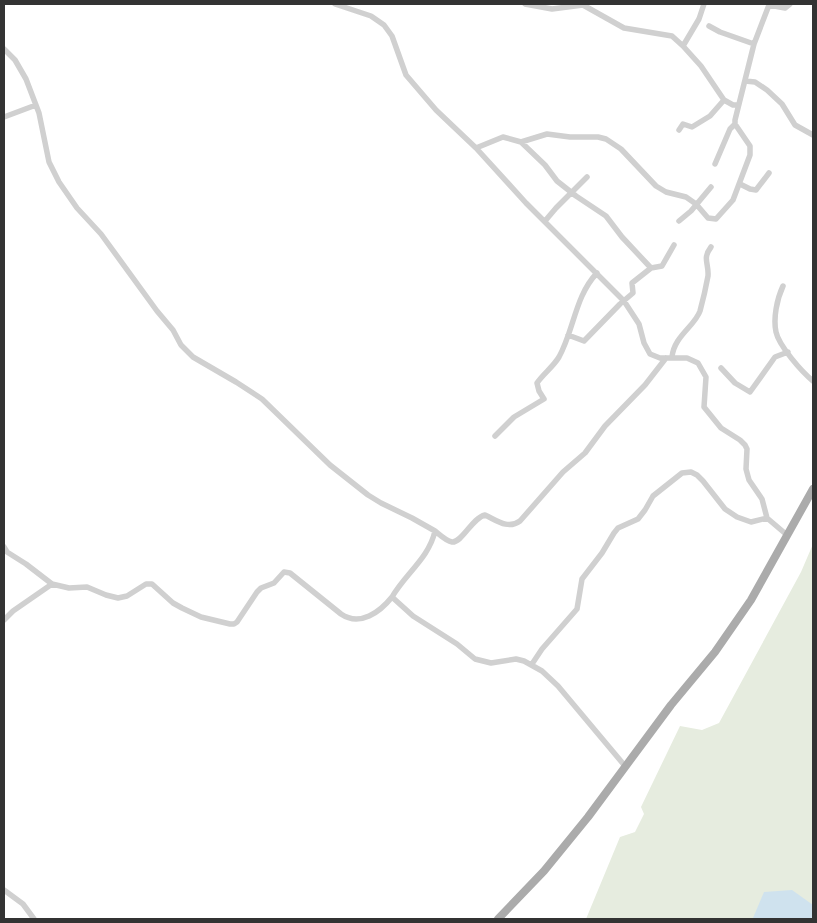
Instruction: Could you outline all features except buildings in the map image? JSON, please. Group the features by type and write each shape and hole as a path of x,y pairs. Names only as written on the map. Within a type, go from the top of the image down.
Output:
{"main road":[{"path":"498,919 544,871 588,817 671,705 715,652 751,600 813,489"}],"street":[{"path":"335,4 371,16 384,25 392,36 406,75 436,110 476,148 526,203 624,301 639,324 646,349 655,357 687,358 695,360 701,367 706,377 704,407 721,428 745,445 747,475 762,499 767,518 787,534"},
{"path":"525,4 552,8 583,5 624,28 672,36 701,66 724,100 733,105 738,105"},
{"path":"683,46 699,19 704,4"},
{"path":"715,164 730,129 735,124 754,44 769,5 782,8 788,7 790,4"},
{"path":"709,26 754,44"},
{"path":"4,49 22,69 36,105 49,162 59,182 77,208 101,234 173,330 187,352 262,399 330,465 368,495 450,541 457,541 470,525 485,515 507,525 520,521 563,472 585,453 605,426 669,357 680,338 699,313 708,274 706,256 711,246"},
{"path":"744,80 755,82 767,90 782,104 795,125 813,135"},
{"path":"679,130 683,124 692,127 710,116 724,100"},
{"path":"4,117 36,105"},
{"path":"521,142 547,134 606,139 621,149 661,190 681,195 696,204 708,218 716,219 733,200 750,150 750,146 735,124"},
{"path":"476,148 503,136 521,142 545,165 554,178 606,216 622,237 651,268"},
{"path":"740,184 756,190 769,173"},
{"path":"546,221 556,208 587,177"},
{"path":"679,221 691,211 711,187"},
{"path":"568,335 584,341 634,292 632,283 651,268 659,268 664,264 674,246"},
{"path":"494,436 514,418 544,399 537,383 558,358 580,299 597,273"},
{"path":"783,286 777,301 776,334 804,374 813,381"},
{"path":"721,368 735,383 750,392 775,357 788,352"},
{"path":"532,664 542,649 577,609 582,578 602,553 614,533 618,528 634,522 645,510 653,496 682,473 687,471 697,475 725,509 737,518 751,522 767,518"},
{"path":"4,547 7,552 16,556 52,584 68,588 87,587 118,598 127,596 146,584 152,584 173,603 182,608 207,619 234,624 257,592 261,588 274,583 284,572 290,573 340,614 356,619 375,613 392,597 426,553 435,532"},
{"path":"4,620 52,584"},
{"path":"392,597 413,616 475,658 491,663 516,659 532,664 558,686 625,766"},
{"path":"4,890 24,904 34,919"}],"shaded area":[{"path":"813,544 813,905 754,919 586,919 620,837 635,832 644,814 641,807 680,726 702,730 719,723 801,572"}],"water":[{"path":"792,890 813,905 813,919 753,918 764,892"}]}
